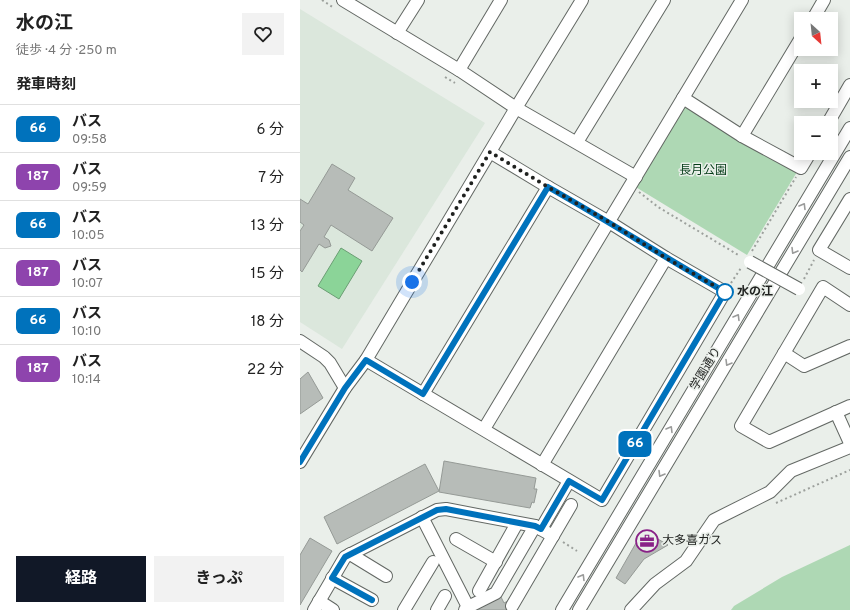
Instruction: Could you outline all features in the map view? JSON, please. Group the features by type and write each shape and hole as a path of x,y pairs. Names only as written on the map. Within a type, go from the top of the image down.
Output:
{"street":[{"path":"343,0 459,70 516,108 636,177"},
{"path":"397,33 418,0"},
{"path":"459,70 501,0"},
{"path":"300,462 345,388 366,360 582,0"},
{"path":"577,142 664,0"},
{"path":"484,429 742,0"},
{"path":"817,12 824,0"},
{"path":"742,136 794,50"},
{"path":"832,116 850,85"},
{"path":"683,98 742,136 801,168 806,160"},
{"name":"学園通り","path":"562,610 850,128"},
{"path":"366,360 484,429 542,466 602,500 725,292 490,152"},
{"name":"学園通り","path":"579,610 850,157"},
{"path":"423,394 548,187"},
{"path":"850,199 819,250 850,268"},
{"path":"542,466 666,258"},
{"path":"747,260 799,289"},
{"path":"850,305 823,287 741,426 769,442 850,406"},
{"path":"303,346 324,357 330,363 345,388"},
{"path":"784,353 804,366 850,346"},
{"path":"836,412 850,443"},
{"path":"631,610 655,584 686,561 714,520 770,492 791,471 850,447"},
{"path":"422,517 466,608 496,593 569,481"},
{"path":"512,606 571,505"},
{"path":"333,610 316,606 345,557 437,510 446,509 517,523 538,528 553,536"},
{"path":"479,590 517,523"},
{"path":"456,539 496,562"},
{"path":"350,554 386,576"},
{"path":"404,610 433,562"},
{"path":"332,578 372,600"},
{"path":"436,610 446,596"}],"path":[{"path":"725,292 747,260 801,168"},
{"path":"799,289 819,250"},
{"path":"773,504 850,470"},
{"path":"553,536 577,551"}],"shaded area":[{"path":"300,9 485,123 342,349 300,322"},
{"path":"341,248 362,261 339,299 318,286"}],"green space":[{"name":"長月公園","path":"685,102 797,172 747,255 634,186"},
{"path":"850,545 850,610 731,610 734,606 782,577"}],"building":[{"path":"332,164 355,178 348,190 393,218 372,251 331,225 324,237 329,240 331,246 325,248 319,244 302,272 300,270 300,231 304,225 300,222 300,199 308,204"},
{"path":"308,372 323,398 300,414 300,379"},
{"path":"444,461 536,478 534,489 537,489 534,503 532,502 530,508 439,492"},
{"path":"425,464 439,491 337,544 324,517"},
{"path":"646,532 668,545 644,559 625,584 616,578 636,543 639,545"},
{"path":"310,538 332,551 300,605 300,555"},
{"path":"500,595 504,603 508,601 513,610 471,610"}],"bus line":[{"name":"66","path":"300,462 345,388 366,360 423,394 548,187 725,292 602,500 569,481 541,529 535,526 446,509 437,510 345,557 332,578 372,600"}],"place":[{"name":"水の江","path":"725,292"},
{"name":"大多喜ガス","path":"647,541"}],"route":[{"path":"412,282 490,152 725,292"}]}
